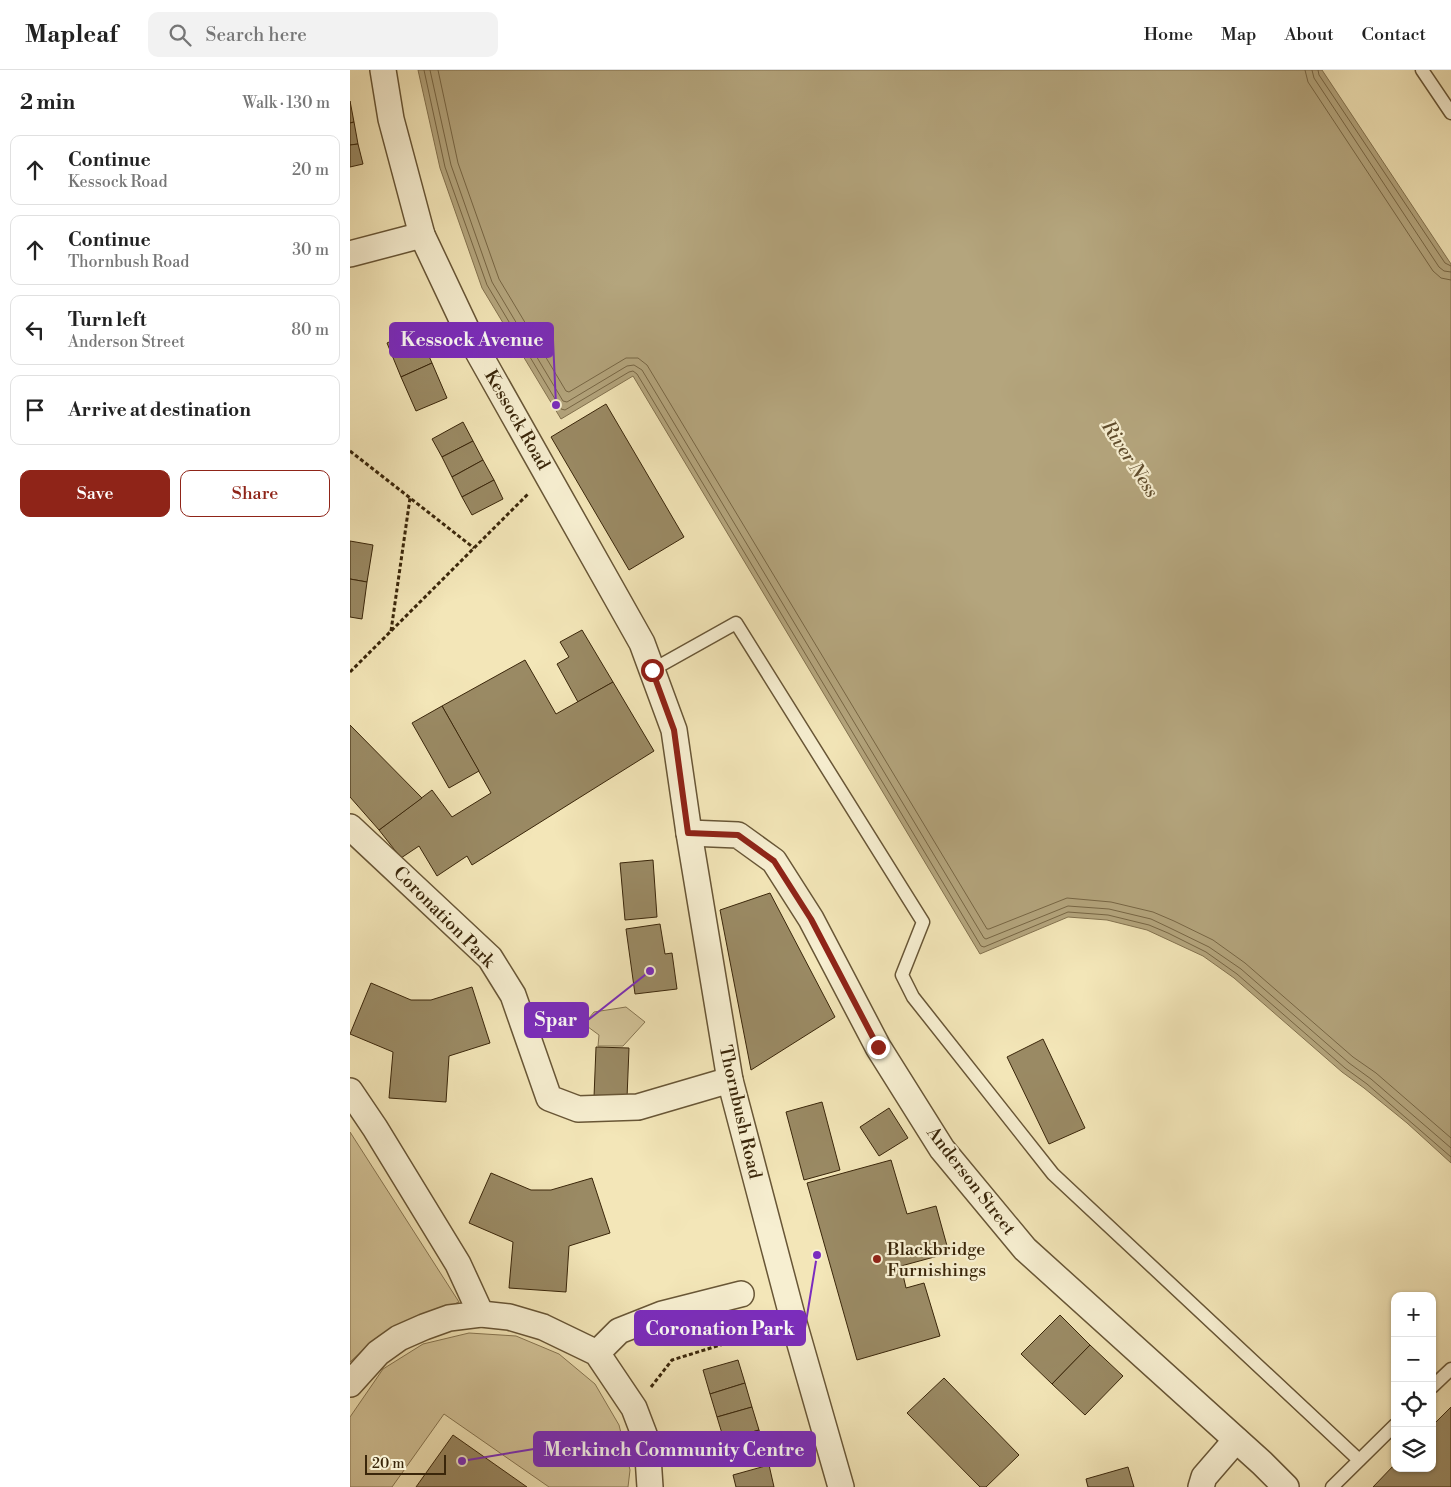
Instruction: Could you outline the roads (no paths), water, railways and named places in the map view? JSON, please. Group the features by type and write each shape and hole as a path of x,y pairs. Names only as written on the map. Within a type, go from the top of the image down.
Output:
{"street":[{"name":"Kessock Road","path":"383,70 392,119 422,235 473,342 642,643 674,730"},
{"path":"350,254 422,235"},
{"name":"Thornbush Road","path":"674,730 688,833 730,1080 794,1323 841,1487"},
{"name":"Coronation Park","path":"350,827 490,958 513,995 549,1098 578,1109 638,1107 730,1080"},
{"name":"Anderson Street","path":"688,833 738,835 774,861 811,919 878,1047 942,1149 1025,1249 1286,1487"},
{"path":"350,1091 458,1264 481,1314"},
{"path":"597,1353 620,1331 662,1314 741,1294"},
{"path":"350,1384 378,1353 398,1338 450,1318 481,1314 508,1317 543,1327 597,1353 634,1408 647,1442 650,1487"},
{"path":"1201,1487 1204,1477 1236,1440"}],"lane":[{"path":"1427,72 1451,113"},
{"path":"652,670 736,623 923,922 902,975 913,997 1053,1174 1359,1460"},
{"path":"1436,1383 1451,1369"},
{"path":"1332,1487 1393,1427"}],"water":[{"name":"River Ness","path":"418,70 1322,70 1451,264 1451,1163 1407,1123 1342,1072 1234,978 1203,956 1147,930 1107,920 1068,917 980,954 633,376 561,419 482,288 440,168"}],"place":[{"name":"Kessock Avenue","path":"556,405"},
{"name":"Spar","path":"650,971"},
{"name":"Coronation Park","path":"817,1255"},
{"name":"Blackbridge Furnishings","path":"877,1259"},
{"name":"Merkinch Community Centre","path":"462,1461"}]}
